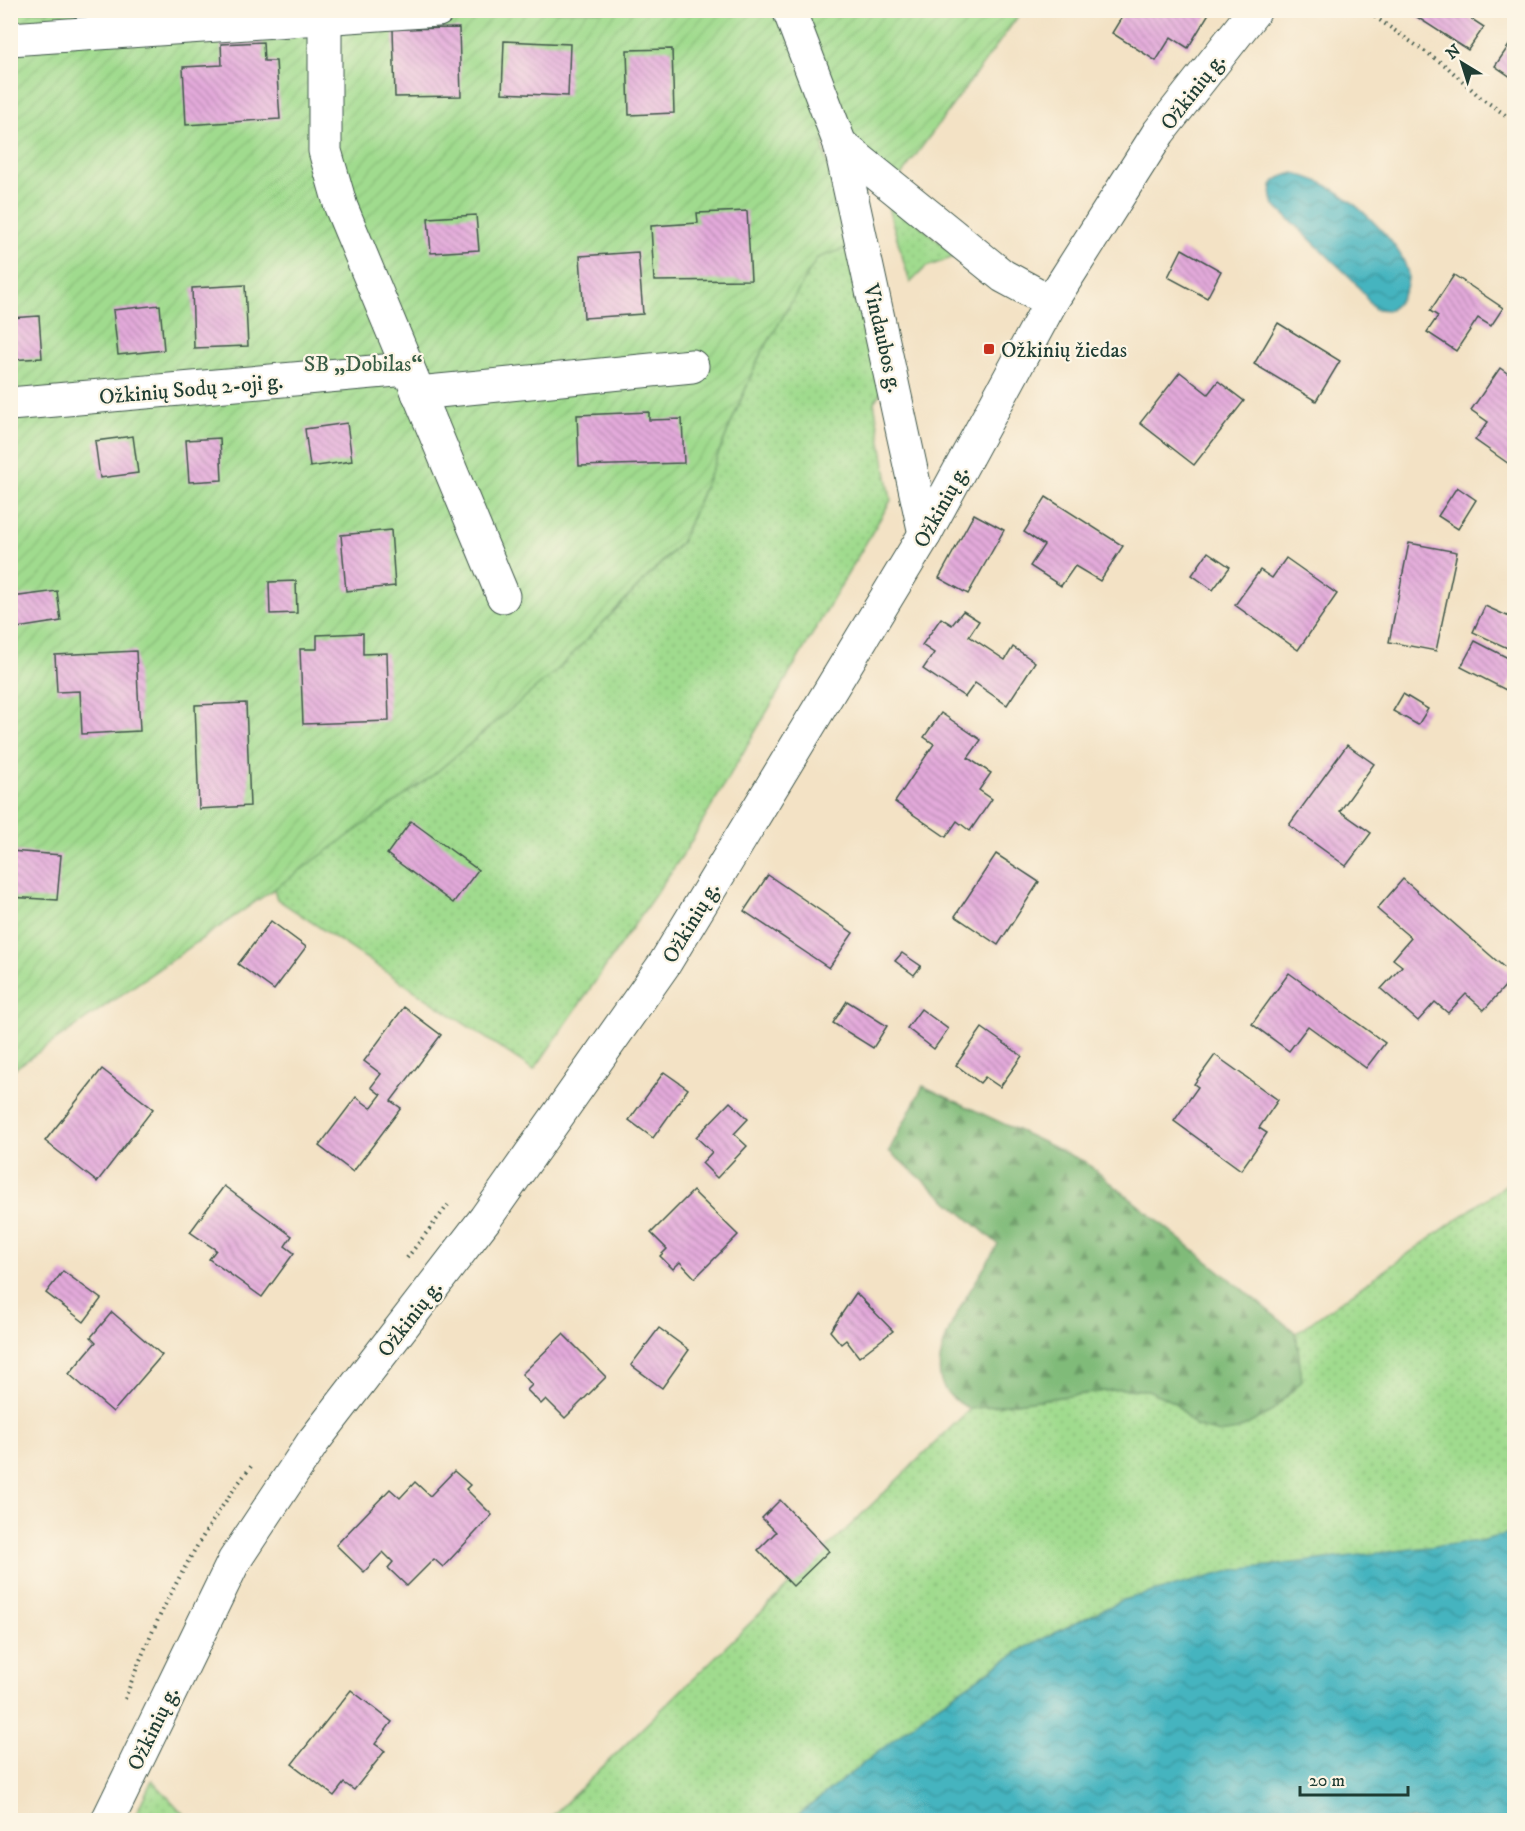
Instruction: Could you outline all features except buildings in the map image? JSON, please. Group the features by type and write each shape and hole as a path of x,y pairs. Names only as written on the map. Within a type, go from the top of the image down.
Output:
{"street":[{"path":"10,39 325,14 438,10"},
{"name":"Vindaubos g.","path":"789,10 840,144 925,534"},
{"name":"Ožkinių g.","path":"108,1821 239,1552 312,1442 485,1219 665,963 925,534 1051,302 1159,132 1255,10"},
{"path":"325,14 325,151 341,207 503,596"},
{"path":"840,144 1003,276 1051,302"},
{"name":"Ožkinių Sodų 2-oji g.","path":"10,404 692,366"}],"path":[{"path":"1365,10 1446,66 1480,97 1515,121"}],"green space":[{"name":"SB „Dobilas“","path":"11,11 1022,11 899,178 822,142 849,247 817,258 758,359 681,542 557,670 433,775 274,889 11,1071"},
{"path":"885,197 957,256 926,267 910,283"},
{"path":"849,247 883,389 874,402 891,500 686,850 534,1070 277,899 274,889 433,775 557,670 681,543 758,359 817,258"},
{"path":"923,1086 1085,1162 1296,1333 1302,1381 1271,1412 1238,1430 1219,1433 1195,1426 1175,1403 1148,1390 1120,1389 970,1409 955,1400 941,1383 940,1361 944,1344 960,1309 998,1244 889,1151"},
{"path":"1514,1179 1514,1532 1480,1541 1123,1600 1024,1648 936,1706 792,1820 548,1820 970,1409 1120,1389 1149,1390 1175,1403 1195,1426 1302,1381 1296,1333"},
{"path":"152,1780 189,1820 133,1820"}],"water":[{"path":"1294,173 1320,182 1338,192 1362,211 1395,247 1403,259 1408,281 1402,297 1390,310 1375,309 1354,281 1274,205 1271,192 1274,183 1281,177"},
{"path":"1514,1532 1514,1820 792,1820 936,1706 1024,1648 1123,1600 1235,1570 1480,1541"}],"place":[{"name":"Ožkinių žiedas","path":"989,349"}]}
